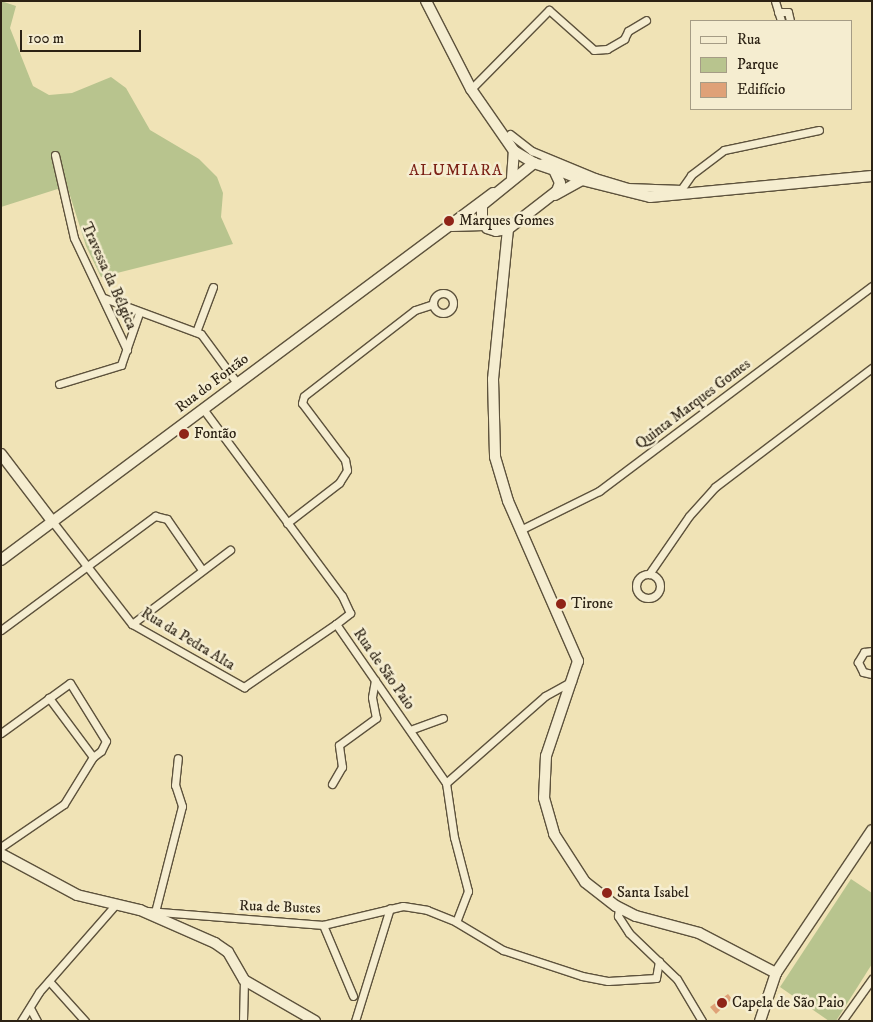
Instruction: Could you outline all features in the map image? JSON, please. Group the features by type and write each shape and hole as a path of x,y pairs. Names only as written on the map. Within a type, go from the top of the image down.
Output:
{"main road":[{"path":"426,1 471,89 514,151 557,175 559,187 554,196"},
{"path":"512,178 514,151"},
{"path":"539,164 628,194 680,192 872,176"},
{"name":"Rua do Fontão","path":"1,560 512,178 539,164"},
{"path":"582,180 554,196 508,229 502,260 491,430 502,484 577,653 578,665 548,748 544,798 554,834 573,868 598,894 619,908 636,916 699,933 776,973"},
{"path":"493,193 482,204 488,227 502,260"},
{"name":"Rua do Fontão","path":"442,231 465,223 508,229"},
{"path":"1,454 52,521"},
{"path":"760,1021 776,973 872,830"},
{"name":"Rua de Bustes","path":"1,854 78,895 140,910"},
{"path":"140,910 225,949 244,980 315,1021"}],"street":[{"path":"775,1 781,20"},
{"path":"471,89 549,10 594,50 607,49 624,39 628,31 646,20"},
{"path":"778,12 788,12 790,20"},
{"path":"510,134 532,151 595,177 627,187 680,192 692,175 724,150 819,130"},
{"name":"Travessa da Bélgica","path":"55,155 74,238 127,350"},
{"name":"Quinta Marques Gomes","path":"522,529 604,488 872,286"},
{"path":"196,332 212,287"},
{"path":"104,298 139,313 196,332 237,383"},
{"path":"287,523 339,483 347,470 345,460 302,403 304,396 415,310 433,304"},
{"path":"59,384 121,365 139,313"},
{"path":"661,562 658,578 660,588 656,595 641,596 637,582 649,574 661,562 689,516 715,487 872,368"},
{"name":"Rua de São Paio","path":"203,409 342,596 350,613 336,624 446,783 454,836 468,892 456,922"},
{"path":"1,630 155,516 167,519 202,570"},
{"name":"Rua da Pedra Alta","path":"52,521 132,624 244,687 336,624"},
{"path":"132,624 230,550"},
{"path":"649,574 658,578"},
{"path":"872,651 864,652 858,662 863,672 872,674"},
{"path":"332,784 342,767 339,746 376,718 372,698 375,680"},
{"path":"446,783 545,696 572,680"},
{"path":"1,733 70,683 106,741 93,757 64,804 1,847"},
{"path":"49,698 93,757"},
{"path":"410,730 443,718"},
{"path":"155,912 182,806 175,785 178,758"},
{"path":"21,1021 49,981 116,904"},
{"path":"355,1021 390,908"},
{"name":"Rua de Bustes","path":"140,910 323,925 390,908 426,910 456,922 503,950 582,976 623,981 656,978 659,961"},
{"path":"619,908 618,916 629,933 677,979 702,1021"},
{"path":"323,925 353,996"},
{"path":"842,1021 872,979"},
{"path":"243,1021 244,980"},
{"path":"49,981 85,1021"},
{"path":"30,1008 37,1021"}],"green space":[{"path":"1,1 16,6 10,28 33,86 49,95 72,93 111,77 126,88 150,130 199,159 217,177 223,193 221,217 233,244 101,277 86,246 67,186 1,207"},
{"path":"851,879 872,893 872,964 836,1021 829,1021 780,987"}],"building":[{"name":"Capela de São Paio","path":"728,994 732,999 716,1014 710,1007"}],"place":[{"name":"Marques Gomes","path":"449,221"},
{"name":"Fontão","path":"184,434"},
{"name":"Tirone","path":"561,604"},
{"name":"Santa Isabel","path":"607,893"},
{"name":"Capela de São Paio","path":"722,1003"}],"district":[{"name":"ALUMIARA","path":"456,170"}]}
